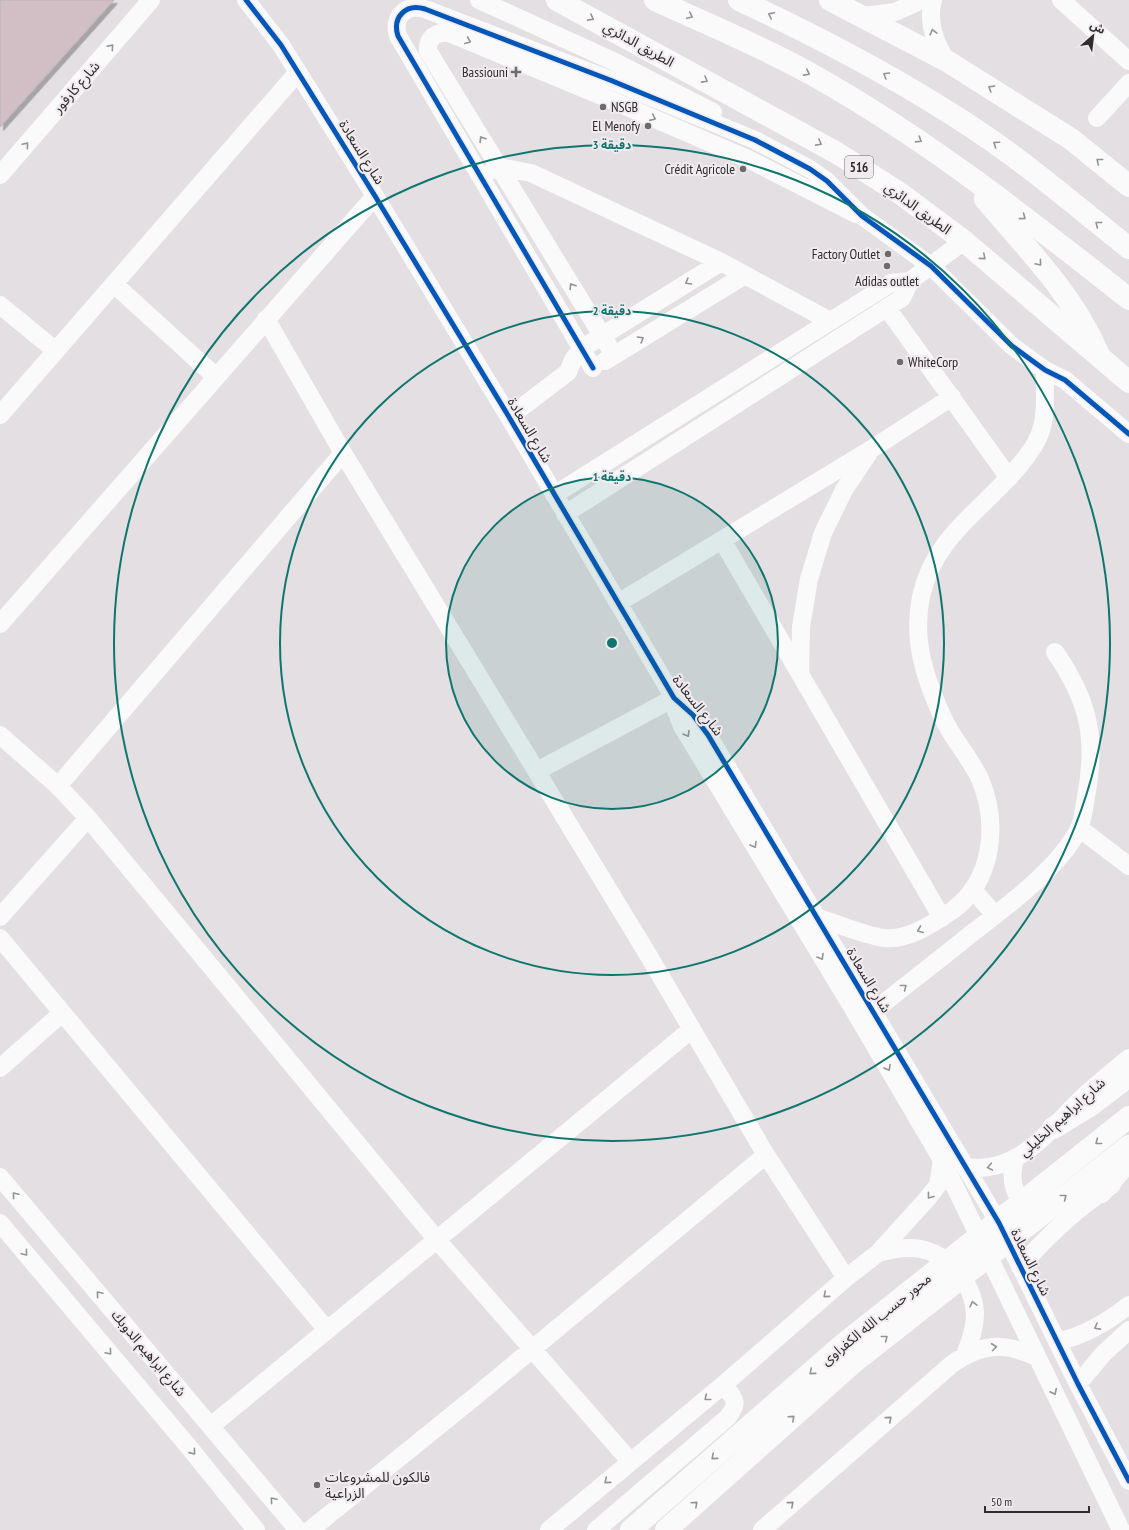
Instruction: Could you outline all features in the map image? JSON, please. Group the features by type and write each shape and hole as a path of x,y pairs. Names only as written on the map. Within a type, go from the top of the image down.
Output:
{"main road":[{"name":"الطريق الدائري","path":"556,0 837,153 901,194 964,241 1129,382"},
{"name":"516","path":"655,0 810,74 927,145 1129,299"},
{"path":"739,0 773,16 880,72 972,128 1003,149 1129,248"},
{"path":"830,0 864,16 948,61 1071,138 1129,186"},
{"name":"516","path":"960,169 1064,293 1087,330 1100,358"},
{"path":"1053,1128 1091,1105 1129,1076"},
{"name":"محور حسب الله الكفراوى","path":"630,1530 848,1354 1129,1117"},
{"name":"محور حسب الله الكفراوى","path":"666,1530 848,1354 1129,1146"},
{"path":"1101,1192 1129,1160"}],"street":[{"name":"شارع كارفور","path":"0,175 151,0"},
{"name":"شارع السعادة","path":"246,0 266,24 298,72 509,417 674,698 693,715 708,735 874,1011 999,1223 1078,1384 1129,1481"},
{"path":"479,0 615,62 690,100 726,119 755,140 810,169 827,181 862,216 932,266 1012,346 1045,370 1065,380 1129,434"},
{"path":"864,16 895,12 922,0"},
{"path":"933,0 931,20 933,35 939,48 948,61"},
{"path":"1061,0 1129,61"},
{"path":"593,368 480,178 398,36 396,24 398,6 413,7 423,4 607,88 842,208 862,216"},
{"path":"423,4 439,33"},
{"path":"614,355 428,52 431,38 439,33 449,33 755,140"},
{"path":"0,415 298,72"},
{"path":"1097,118 1129,83"},
{"path":"480,178 500,167 531,173 722,262 830,321"},
{"path":"0,624 375,196"},
{"path":"554,495 891,283 910,281 964,241"},
{"path":"509,417 568,372 573,360 581,349 602,334 722,262"},
{"path":"568,372 580,372 593,368 745,275"},
{"path":"566,514 902,298 910,281"},
{"path":"114,284 216,377"},
{"path":"0,305 56,351"},
{"path":"887,308 1009,478"},
{"path":"266,319 343,453 537,771 766,1155 846,1278"},
{"path":"818,918 885,938 905,935 924,928 942,918 961,903 973,890 983,874 987,858 990,827 989,811 980,780 944,720 926,676 919,651 918,614 926,578 943,546 955,531 1009,478 1033,447 1042,428 1045,370"},
{"path":"618,603 870,450 952,397"},
{"path":"800,675 801,627 803,613 809,579 823,533 844,490 870,450"},
{"path":"58,786 343,453"},
{"path":"722,540 942,918"},
{"path":"874,1011 1042,876 1079,828 1091,770 1092,744 1088,719 1080,694 1069,672 1055,652"},
{"name":"شارع السعادة","path":"674,698 676,711 682,726 942,1160 1121,1530"},
{"path":"537,771 674,698"},
{"path":"0,735 58,786 88,818 437,1240 630,1461"},
{"path":"0,917 88,818"},
{"path":"1079,828 1129,866"},
{"path":"973,890 995,915"},
{"path":"0,938 191,1165 327,1330"},
{"path":"0,1068 62,1013"},
{"path":"211,1426 692,1030"},
{"name":"شارع ابراهيم الخليلي","path":"966,1167 979,1169 993,1168 1015,1159 1053,1128 1084,1096 1129,1058"},
{"path":"310,1530 532,1349 766,1155"},
{"path":"1015,1159 1012,1178 1016,1192 1023,1204 1038,1216 1047,1219 1066,1220"},
{"path":"549,1530 723,1385 846,1278 878,1253 938,1185 942,1160"},
{"path":"1020,1267 1050,1234 1066,1220 1101,1192 1129,1173"},
{"name":"شارع ابراهيم الدوبك","path":"0,1177 298,1530"},
{"path":"0,1223 188,1446 256,1530"},
{"path":"878,1253 900,1248 921,1249 942,1258 958,1272 970,1291 975,1312 973,1334 965,1355"},
{"path":"1057,1342 1089,1332 1129,1305"},
{"path":"1078,1384 1103,1354 1129,1330"},
{"path":"762,1530 943,1372 965,1355 982,1348 1001,1346 1020,1349 1037,1357"},
{"path":"596,1530 727,1418 735,1406 734,1398 723,1385"}],"building":[{"path":"0,0 114,0 0,127"}],"cycle path":[{"path":"246,0 281,45 375,196 509,417 674,698 693,715 708,735 999,1223 1078,1384 1129,1481"},
{"path":"593,368 398,36 397,23 402,13 407,10 412,8 425,9 610,80 755,140 810,169 827,181 862,216 931,266 1012,346 1045,370 1065,380 1129,434"}],"place":[{"name":"Bassiouni","path":"516,72"},
{"name":"NSGB","path":"603,107"},
{"name":"El Menofy","path":"648,126"},
{"name":"Crédit Agricole","path":"743,169"},
{"name":"Factory Outlet","path":"888,254"},
{"name":"Adidas outlet","path":"887,266"},
{"name":"WhiteCorp","path":"900,362"},
{"name":"فالكون للمشروعات الزراعية","path":"317,1485"}]}
